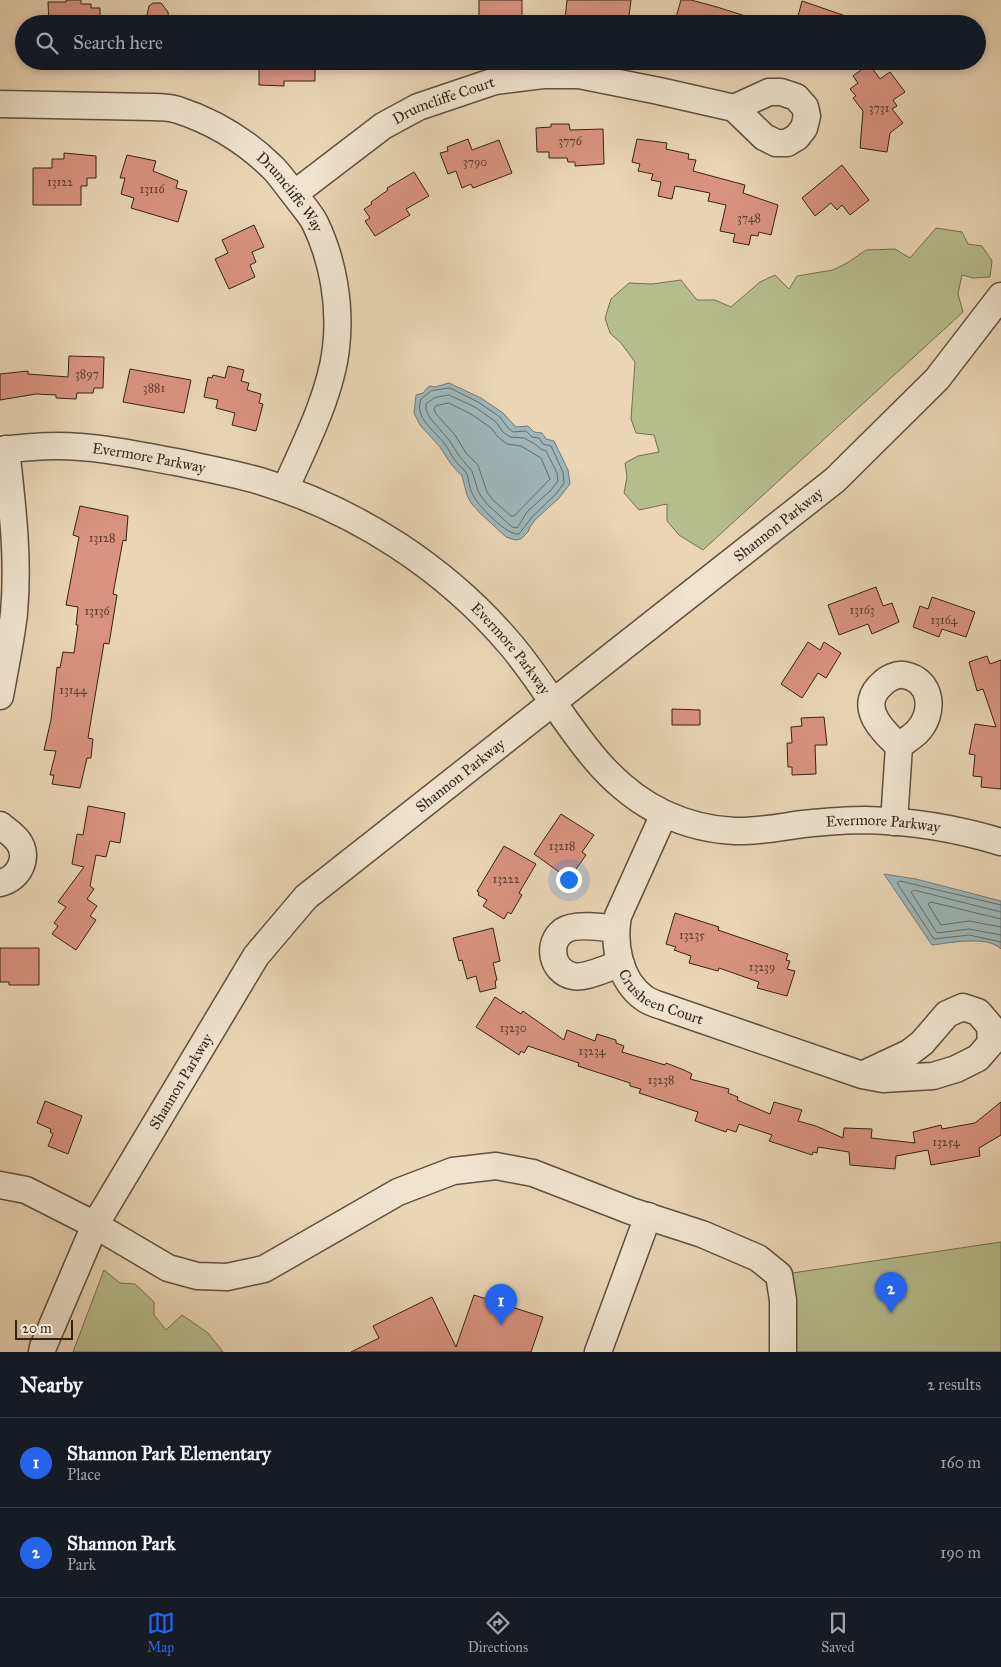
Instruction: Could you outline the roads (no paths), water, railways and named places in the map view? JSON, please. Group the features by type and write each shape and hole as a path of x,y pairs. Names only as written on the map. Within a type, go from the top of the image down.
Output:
{"street":[{"name":"Drumcliffe Court","path":"294,194 383,126 418,107 496,81 543,75 579,75 734,108"},
{"name":"Drumcliffe Way","path":"0,104 176,109 224,131 253,150 273,167 314,220 324,242 331,266 338,323 336,349 329,379 308,437 285,490"},
{"name":"Shannon Parkway","path":"42,1352 95,1225 256,956 306,897 835,480 937,379 1001,296"},
{"name":"Evermore Parkway","path":"3,449 57,446 111,450 214,470 285,490 328,507 377,532 416,558 459,592 511,644 593,758 620,785 641,801 664,814 692,824 734,831 865,820 948,829 1001,842"},
{"path":"0,696 14,615 15,595 14,524 3,449"},
{"path":"894,822 899,746"},
{"name":"Crusheen Court","path":"664,814 618,916 616,929 621,964 623,972 633,988 645,999 662,1006 862,1075"},
{"path":"0,825 17,840 23,855 20,870 16,875 10,881 0,883"},
{"path":"616,929 580,927 564,930 554,942 553,953 555,963 564,972 573,976 586,976 621,964"},
{"path":"0,1185 26,1190 95,1225 168,1268 197,1276 227,1277 264,1269 398,1192 453,1171 496,1166 533,1173 631,1211 702,1234 758,1258 779,1275 782,1300 783,1352"},
{"path":"598,1352 648,1216"}],"water":[{"path":"449,383 481,398 503,413 516,427 528,426 534,432 542,433 546,439 554,441 568,470 570,484 559,498 535,520 521,539 515,540 506,537 471,503 462,476 420,425 414,413 416,395 423,393 429,386 435,387"},
{"path":"884,874 916,879 1001,901 1001,949 987,942 978,941 932,945"}],"place":[{"name":"Shannon Park","path":"891,1313"},
{"name":"Shannon Park Elementary","path":"501,1325"}]}
